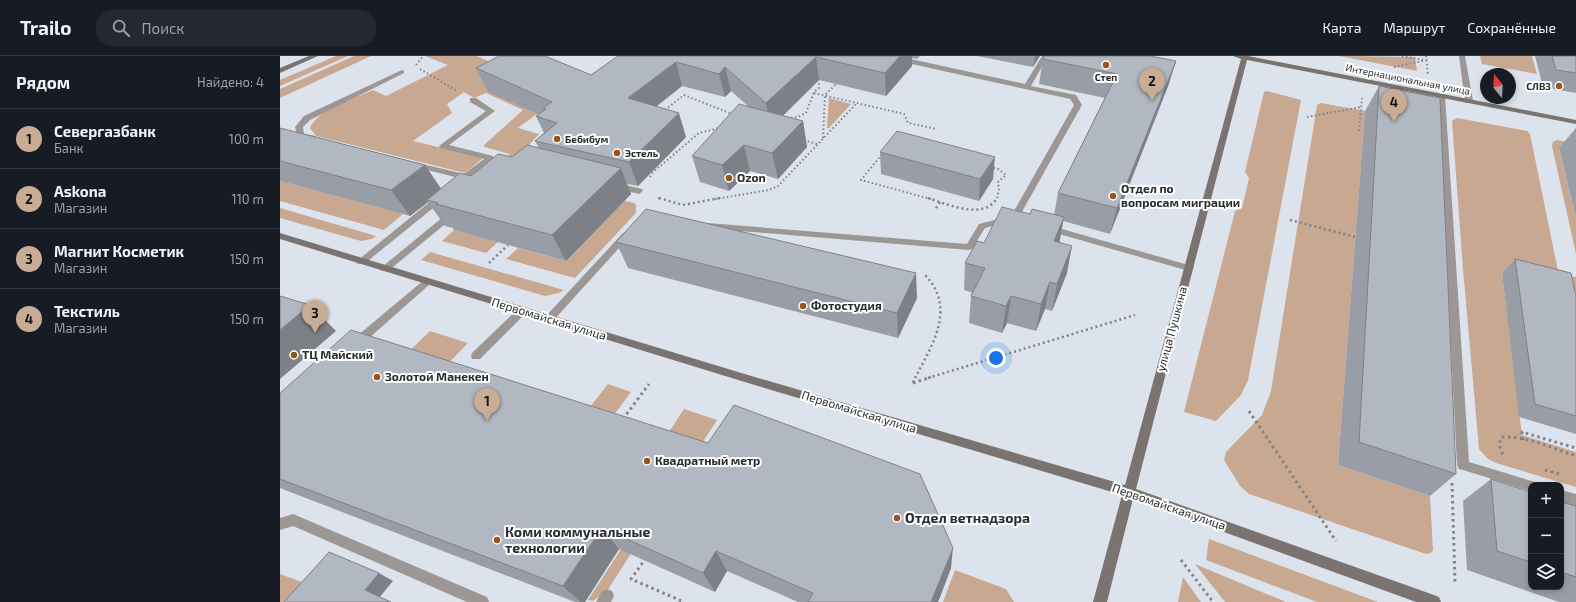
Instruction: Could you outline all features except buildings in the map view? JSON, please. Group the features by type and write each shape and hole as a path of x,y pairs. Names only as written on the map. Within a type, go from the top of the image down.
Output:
{"street":[{"path":"280,71 315,56"},
{"name":"Интернациональная улица","path":"1242,57 1576,122"},
{"name":"улица Пушкина","path":"1100,602 1242,57"},
{"name":"Первомайская улица","path":"280,236 549,319 1129,492 1434,602"}],"lane":[{"path":"891,56 898,59 1073,97 1078,105 1014,219"},
{"path":"1027,87 1045,56"},
{"path":"1462,56 1469,101"},
{"path":"324,141 301,136 299,127 307,118 402,72"},
{"path":"1441,96 1463,466 1528,485"},
{"path":"361,262 490,158 443,146 491,111 473,100"},
{"path":"406,162 466,177"},
{"path":"609,184 639,191"},
{"path":"385,269 461,206"},
{"path":"702,225 969,247 982,226 1014,219 1188,268"},
{"path":"549,319 635,226"},
{"path":"345,353 427,282"},
{"path":"476,356 522,310"},
{"path":"1564,497 1576,500"},
{"path":"280,524 293,520 482,602"}],"path":[{"path":"1402,56 1427,60"},
{"path":"1426,56 1428,77"},
{"path":"1390,67 1427,60"},
{"path":"415,66 473,100"},
{"path":"785,118 798,117 806,113 814,92 819,88 820,84 817,80 810,78"},
{"path":"822,139 825,95 840,79"},
{"path":"814,92 904,114 908,123 937,129"},
{"path":"1359,131 1362,93"},
{"path":"660,114 684,95 724,112 739,115"},
{"path":"656,197 665,201 683,205 769,190 778,186 857,103"},
{"path":"1307,117 1361,107"},
{"path":"650,179 653,172 699,133 722,128"},
{"path":"802,140 817,144"},
{"path":"904,144 998,169 1006,175 998,182 998,198 988,209 979,211 969,210 940,202 861,180 887,148 904,144"},
{"path":"936,208 940,202"},
{"path":"1290,220 1356,237"},
{"path":"489,263 508,245"},
{"path":"924,274 934,285 941,301 942,315 938,330 913,383 1135,315"},
{"path":"623,420 649,384"},
{"path":"1249,411 1336,542"},
{"path":"1523,440 1522,432 1576,448"},
{"path":"1505,456 1502,453 1500,444 1502,437 1523,440 1576,456"},
{"path":"1455,582 1452,474 1463,466"},
{"path":"1540,468 1561,475"},
{"path":"648,554 631,580 684,602"},
{"path":"1181,560 1213,602"}],"shaded area":[{"path":"336,56 348,56 280,86 280,80"},
{"path":"354,56 371,56 280,98 280,89"},
{"path":"425,56 477,56 490,62 579,83 518,128 539,134 519,156 438,212 510,154 484,147 484,145 523,110 486,93 474,98 464,92 447,104 452,113 413,141 483,158 465,173 316,136 310,128 320,116 337,105 373,90 386,96 448,65"},
{"path":"1339,56 1415,57 1417,71"},
{"path":"1480,56 1532,56 1537,74 1516,70 1516,68 1504,68 1482,64"},
{"path":"1267,91 1301,100 1248,380 1241,395 1216,421 1184,412 1235,211 1242,208 1249,178 1245,172 1264,92"},
{"path":"829,98 851,104 829,128 827,128"},
{"path":"1321,103 1365,111 1338,465 1430,496 1433,550 1431,553 1426,554 1249,494 1240,486 1224,460 1226,452 1262,415 1271,391 1317,105"},
{"path":"1457,118 1527,131 1530,134 1558,271 1561,274 1576,277 1576,292 1502,273 1522,435 1576,452 1576,487 1564,483 1564,482 1559,482 1496,463 1488,459 1479,449 1452,121"},
{"path":"1557,140 1576,144 1559,149 1576,218 1576,254 1552,146 1553,142"},
{"path":"280,181 403,214 384,230 280,201"},
{"path":"606,196 634,203 636,205 636,213 575,278 506,259 518,248 566,261"},
{"path":"280,208 376,236 372,239 361,241 280,218"},
{"path":"454,230 498,242 486,253 442,241"},
{"path":"430,252 564,290 559,293 545,296 421,260"},
{"path":"430,331 468,343 438,374 398,362"},
{"path":"608,384 631,392 607,424 583,416"},
{"path":"684,409 717,420 607,591 593,601 588,600 683,454 660,446"},
{"path":"1209,539 1378,602 1317,602 1206,560"},
{"path":"1195,564 1286,602 1225,602"},
{"path":"955,570 1006,589 1014,602 943,602"},
{"path":"280,574 316,587 306,602 280,602"},
{"path":"1183,577 1201,602 1178,602"}],"place":[{"name":"Степ","path":"1106,65"},
{"name":"СЛВЗ","path":"1559,86"},
{"name":"Askona","path":"1152,101"},
{"name":"Текстиль","path":"1394,122"},
{"name":"Бебибум","path":"557,139"},
{"name":"Эстель","path":"617,153"},
{"name":"Ozon","path":"729,178"},
{"name":"Отдел по вопросам миграции","path":"1113,196"},
{"name":"Фотостудия","path":"803,306"},
{"name":"Магнит Косметик","path":"315,333"},
{"name":"ТЦ Майский","path":"294,355"},
{"name":"Золотой Манекен","path":"377,377"},
{"name":"Севергазбанк","path":"487,421"},
{"name":"Квадратный метр","path":"647,461"},
{"name":"Отдел ветнадзора","path":"897,518"},
{"name":"Коми коммунальные технологии","path":"497,540"}]}
